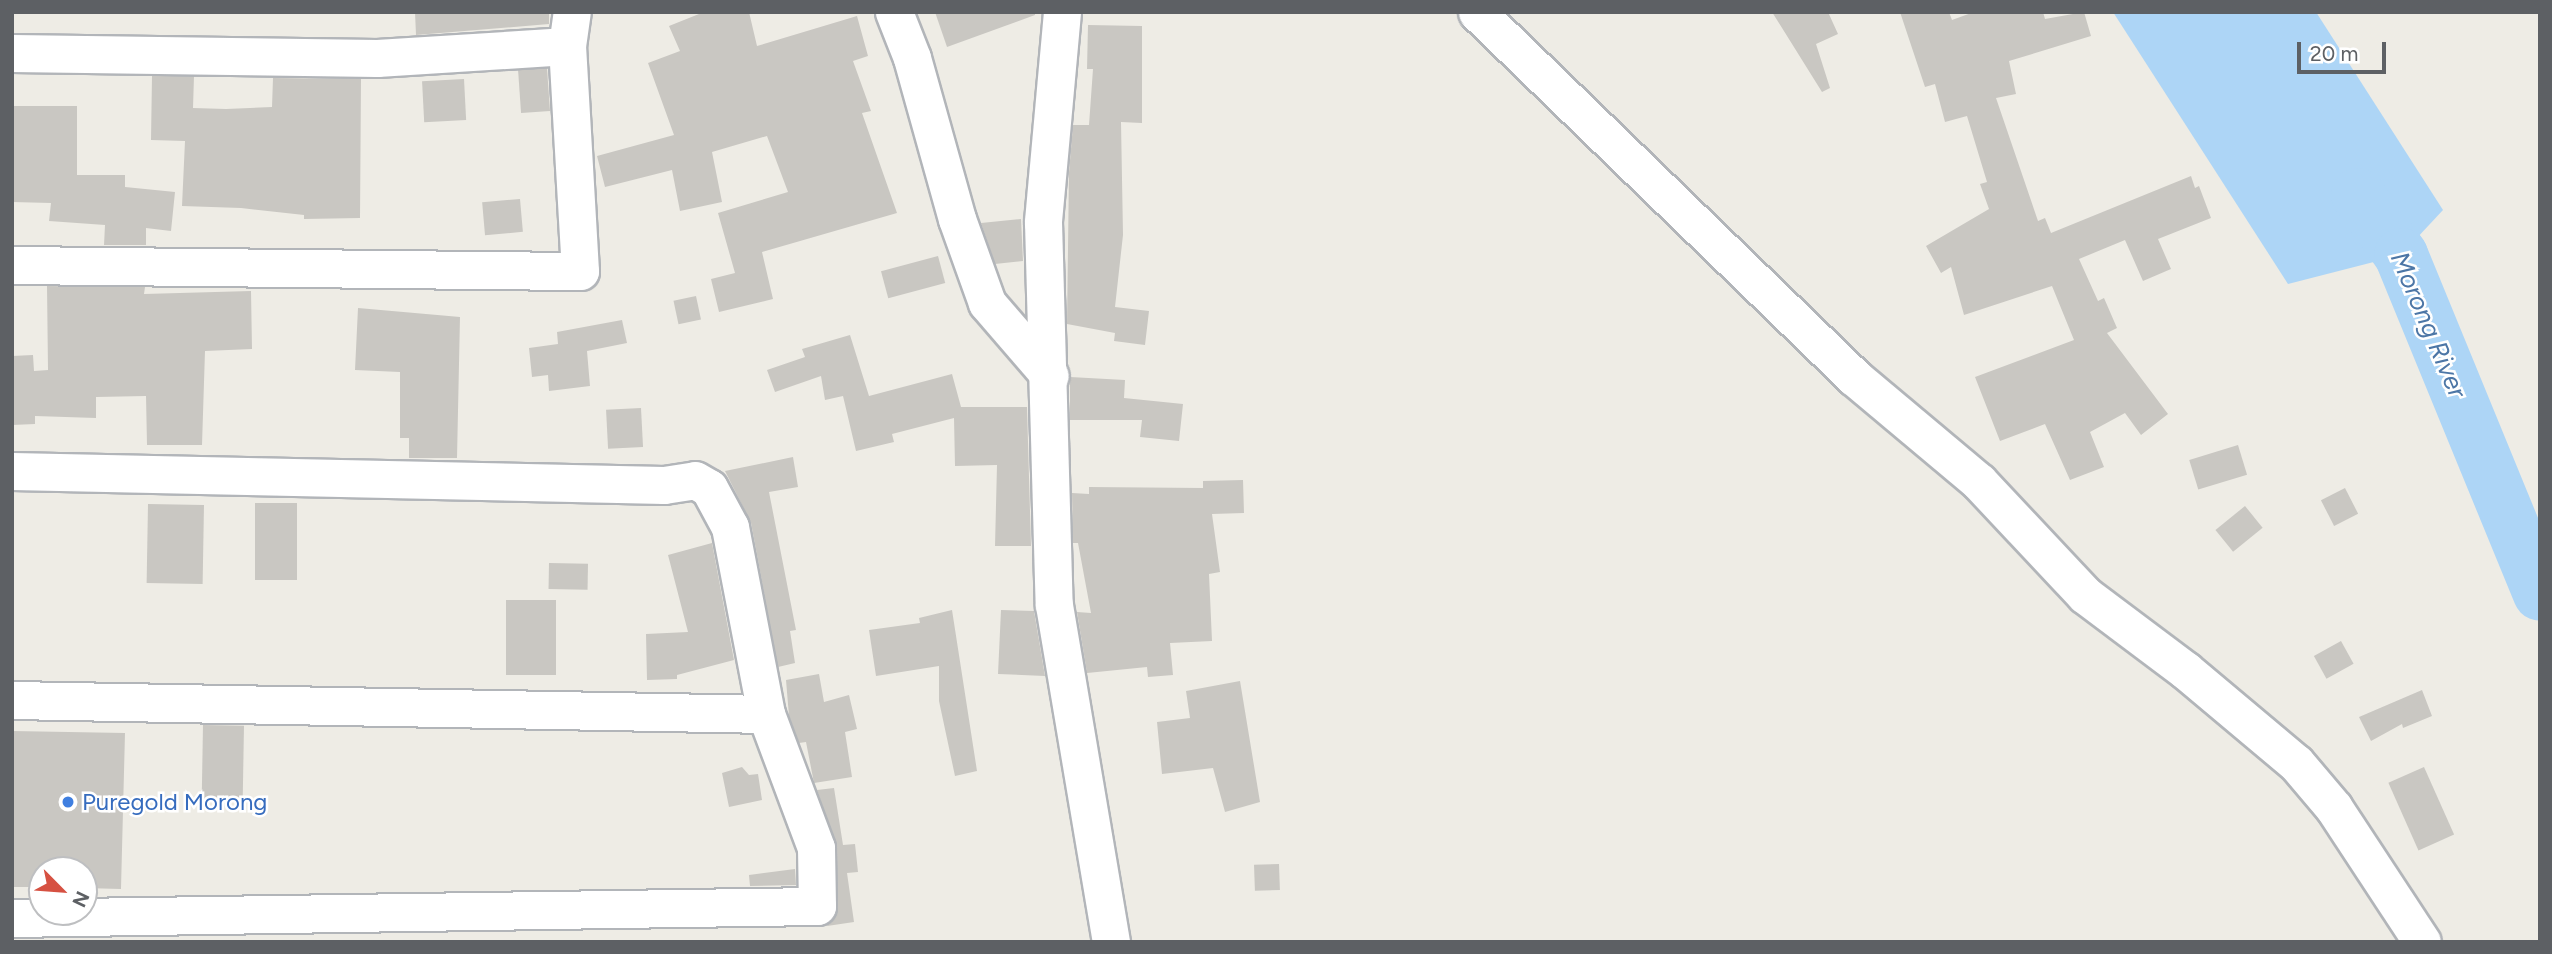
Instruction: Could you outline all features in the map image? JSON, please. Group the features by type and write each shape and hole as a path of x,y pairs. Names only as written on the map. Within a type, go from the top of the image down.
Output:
{"street":[{"path":"894,12 912,58 957,219 987,303 1050,376"},
{"path":"1062,12 1043,222 1050,376 1054,605 1111,942"},
{"path":"1477,12 1854,377 1979,482 2085,595 2185,670 2296,763 2334,808 2422,942"},
{"path":"12,53 377,58 569,29 580,271 12,265"},
{"path":"12,471 664,485 695,480 709,488 730,527 765,715 816,848 817,906 12,918"},
{"path":"12,699 765,715"}],"water":[{"path":"2113,12 2316,12 2443,210 2401,255 2288,284"}],"building":[{"path":"415,12 549,12 549,24 416,35"},
{"path":"704,12 749,12 757,46 857,16 868,56 853,61 871,111 862,113 897,213 762,252 773,299 719,312 711,279 735,273 718,213 788,192 767,136 712,152 722,202 680,211 672,170 605,187 597,156 674,135 648,63 680,51 669,26"},
{"path":"935,12 1035,12 1035,15 947,47"},
{"path":"1772,12 1828,12 1838,34 1816,44 1830,88 1822,92"},
{"path":"1900,12 1949,12 1952,20 1974,12 2043,12 2045,19 2084,12 2091,36 2009,61 2016,94 1996,98 2038,221 2045,218 2051,233 2191,176 2195,188 2199,186 2211,218 2158,239 2171,269 2143,281 2125,240 2079,259 2098,301 2104,298 2117,328 2107,333 2168,414 2141,435 2125,413 2090,432 2104,467 2070,480 2045,424 2000,441 1975,377 2074,340 2052,286 1964,315 1951,267 1941,273 1926,246 1989,209 1980,184 1987,182 1967,116 1945,122 1935,84 1925,87"},
{"path":"1088,25 1142,26 1142,123 1121,122 1123,235 1115,307 1149,311 1145,345 1114,341 1115,333 1067,324 1069,172 1073,125 1089,125 1093,69 1087,69"},
{"path":"547,68 550,111 521,113 518,70"},
{"path":"152,76 194,76 193,108 226,109 272,107 273,78 361,79 360,218 304,219 304,215 241,208 182,206 185,141 151,140"},
{"path":"464,79 466,120 424,122 422,81"},
{"path":"12,106 77,106 77,175 125,175 125,187 175,192 171,231 146,228 146,245 104,245 105,225 49,221 51,203 12,202"},
{"path":"520,199 523,232 485,235 482,202"},
{"path":"1021,219 1023,261 995,264 981,223"},
{"path":"938,256 945,283 888,298 881,271"},
{"path":"47,286 145,287 144,294 251,291 252,349 205,351 202,445 147,445 146,396 96,397 96,418 35,416 35,424 12,425 12,356 33,355 34,371 48,370"},
{"path":"696,296 701,319 678,324 674,301"},
{"path":"358,308 460,317 457,458 409,458 409,438 400,438 400,372 355,370"},
{"path":"622,320 627,343 587,351 590,386 549,391 548,375 532,377 529,348 558,344 557,332"},
{"path":"850,335 869,396 952,374 961,407 1027,407 1031,546 995,546 997,465 955,466 954,418 892,434 894,442 856,451 843,396 825,400 821,376 775,392 767,370 805,357 802,349"},
{"path":"1070,377 1125,380 1124,398 1183,404 1179,441 1140,437 1142,420 1070,420"},
{"path":"641,408 643,447 608,449 606,410"},
{"path":"2238,445 2247,475 2198,490 2189,460"},
{"path":"793,457 798,487 769,492 796,630 790,631 795,663 778,667 751,523 725,471"},
{"path":"1243,480 1244,513 1212,514 1220,572 1209,574 1212,641 1170,643 1173,675 1148,677 1147,667 1087,673 1077,612 1091,613 1078,543 1073,543 1072,493 1089,494 1089,487 1203,488 1203,481"},
{"path":"2345,488 2358,514 2334,526 2321,500"},
{"path":"255,503 297,503 297,580 255,580"},
{"path":"148,504 204,505 203,584 147,583"},
{"path":"2245,506 2263,528 2233,552 2215,530"},
{"path":"712,543 734,660 677,675 677,679 647,680 646,634 688,632 668,555"},
{"path":"549,563 588,564 588,590 549,589"},
{"path":"506,600 556,600 556,675 506,675"},
{"path":"952,610 977,771 955,776 939,701 939,666 876,676 869,630 920,623 919,618"},
{"path":"1001,610 1034,611 1045,676 998,674"},
{"path":"2341,641 2354,664 2326,679 2314,656"},
{"path":"819,674 824,702 849,695 857,729 845,732 852,777 814,783 806,742 799,743 789,716 786,680"},
{"path":"1240,681 1260,802 1225,812 1213,768 1162,774 1157,722 1190,718 1186,691"},
{"path":"2422,690 2432,716 2403,728 2402,724 2371,741 2359,717"},
{"path":"203,725 244,726 243,802 202,801"},
{"name":"Puregold Morong","path":"12,731 125,733 121,889 98,888 98,856 28,856 28,887 12,887"},
{"path":"742,767 749,775 758,774 762,800 729,807 722,773"},
{"path":"2424,767 2454,835 2418,850 2388,783"},
{"path":"834,788 843,845 855,844 858,872 847,873 854,922 827,926 838,906 837,848 817,790"},
{"path":"1279,864 1280,890 1255,891 1254,865"},
{"path":"795,869 796,885 750,886 749,875"}],"waterway":[{"name":"Morong River","path":"2358,195 2401,255 2540,594"}],"place":[{"name":"Puregold Morong","path":"68,802"}]}
